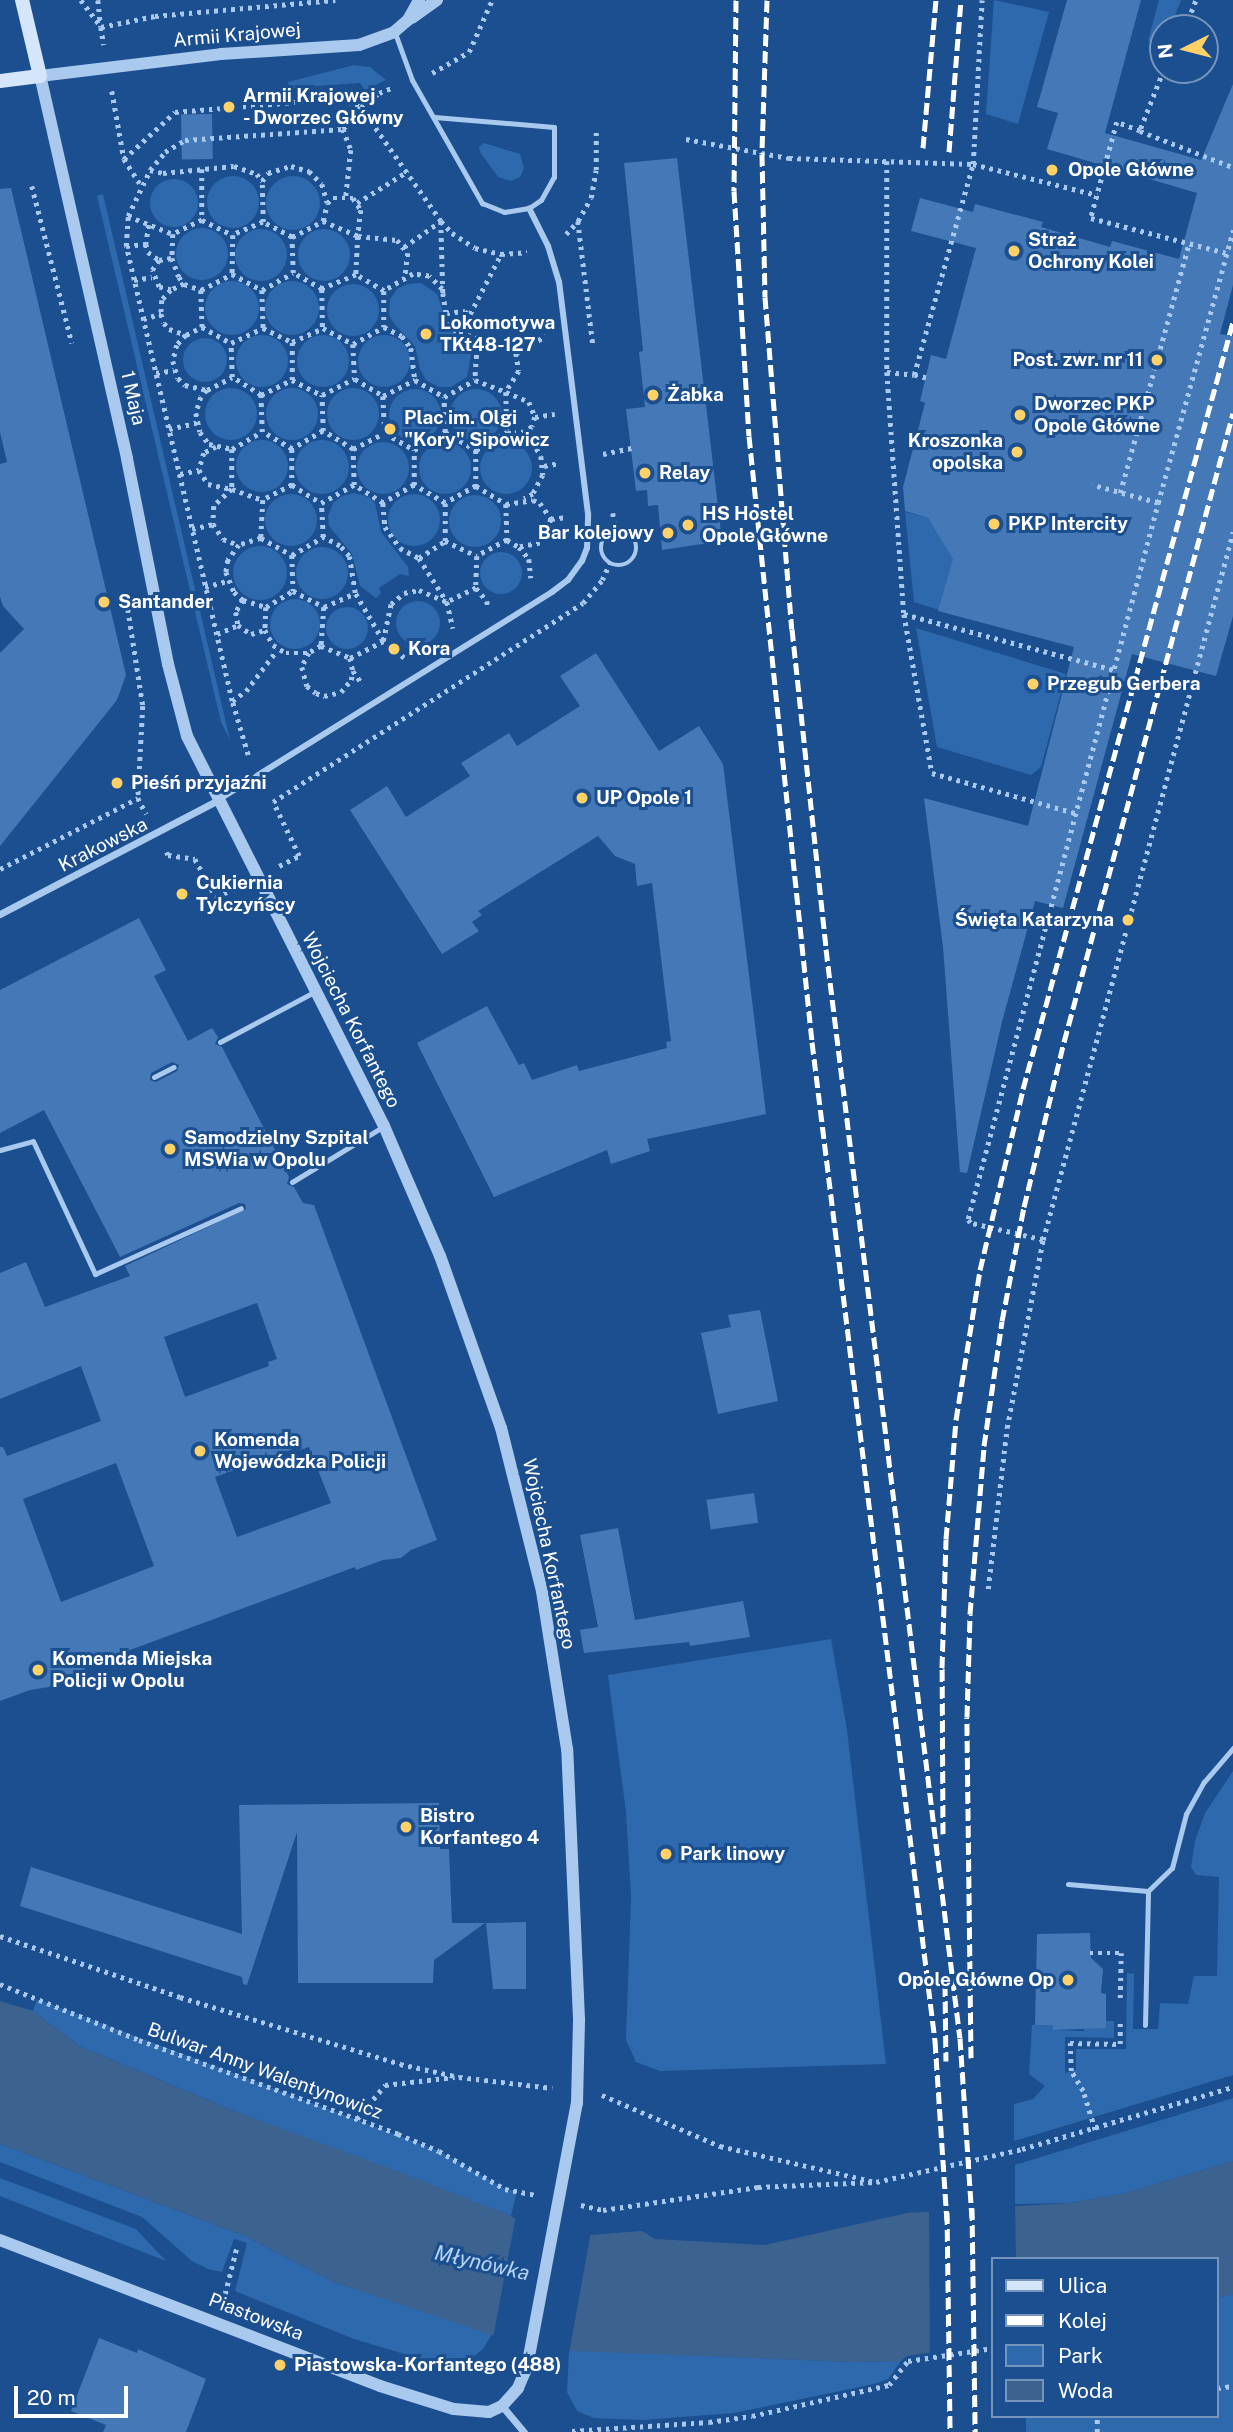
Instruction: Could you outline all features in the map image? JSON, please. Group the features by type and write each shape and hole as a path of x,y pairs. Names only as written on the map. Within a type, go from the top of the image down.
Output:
{"main road":[{"name":"1 Maja","path":"22,0 40,76"},
{"path":"0,81 40,76"}],"street":[{"name":"Armii Krajowej","path":"40,76 220,54 359,45 394,32 408,20 419,0"},
{"path":"408,20 437,0"},
{"name":"1 Maja","path":"40,76 127,458 168,664 187,736 218,800"},
{"path":"218,800 552,592 576,571 587,548 588,514 564,325 554,262 529,208"},
{"name":"Krakowska","path":"0,914 157,835 218,800"},
{"name":"Wojciecha Korfantego","path":"218,800 384,1126 440,1256 501,1428 542,1591 567,1749 579,2019 577,2097 527,2367 518,2388 502,2406"},
{"name":"Piastowska","path":"0,2240 418,2399 475,2412 489,2412 502,2406"},
{"path":"502,2406 524,2432"}],"lane":[{"path":"394,32 412,80 482,203 504,212 529,208 541,200 554,177 554,127 434,117"},
{"path":"220,1042 314,992"},
{"path":"154,1077 174,1067"},
{"path":"292,1182 384,1126"},
{"path":"0,1150 33,1141 95,1274 241,1208"},
{"path":"1145,2025 1148,1891 1172,1868 1186,1814 1204,1782 1233,1748"},
{"path":"1068,1884 1148,1891"}],"path":[{"path":"98,0 101,27 155,16 335,0"},
{"path":"245,749 134,280 127,246 128,216 150,170 164,152 185,140 343,129 361,107 379,93 438,71 469,52 492,0"},
{"path":"914,375 972,164 982,0"},
{"path":"1140,131 1158,84"},
{"path":"142,187 124,159 176,111 340,98 361,107 441,220 446,313 459,334 504,344 516,353 519,370 506,392 507,432"},
{"path":"1226,253 1091,218 1117,122 1233,167"},
{"path":"343,129 351,150 346,196"},
{"path":"686,139 789,158 972,164 1097,195"},
{"path":"887,161 887,372 904,614 932,773 1076,813"},
{"path":"262,181 275,169 301,167 316,176 326,193 323,221"},
{"path":"150,170 163,173 242,168 257,174 262,181 264,222"},
{"path":"202,169 202,220"},
{"path":"358,203 408,171"},
{"path":"32,187 72,346"},
{"path":"327,203 333,198 346,196 358,203 362,218 356,275"},
{"path":"128,216 173,234 202,220"},
{"path":"202,220 233,235 264,222"},
{"path":"323,221 358,236 397,240 409,261 404,277"},
{"path":"292,237 323,221"},
{"path":"264,222 292,237"},
{"path":"149,225 146,244 148,252 159,260 172,258"},
{"path":"1043,1240 970,1223 968,1219 1233,230"},
{"path":"173,234 172,258 184,285"},
{"path":"232,274 233,235"},
{"path":"292,237 293,273"},
{"path":"1160,349 1189,243"},
{"path":"127,246 146,244"},
{"path":"475,380 478,338 470,314 501,254"},
{"path":"152,277 159,260"},
{"path":"293,273 322,289"},
{"path":"262,290 293,273"},
{"path":"186,335 169,329 161,314 162,300 172,290 184,285 201,290 232,274"},
{"path":"232,274 262,290"},
{"path":"384,291 413,274 429,276 443,293"},
{"path":"322,289 356,275"},
{"path":"356,275 384,291"},
{"path":"134,280 152,277"},
{"path":"152,277 159,287 172,290"},
{"path":"322,289 323,328"},
{"path":"201,290 202,327"},
{"path":"262,290 263,328"},
{"path":"384,291 384,327"},
{"path":"446,313 460,310 470,314"},
{"path":"143,318 161,314"},
{"path":"516,353 564,325"},
{"path":"202,327 186,335 173,351 174,370 185,385 207,390"},
{"path":"202,327 231,343"},
{"path":"353,344 384,327"},
{"path":"384,327 402,336 411,348 415,380"},
{"path":"263,328 292,342"},
{"path":"231,343 263,328"},
{"path":"292,342 323,328"},
{"path":"323,328 353,344"},
{"path":"292,342 292,380"},
{"path":"231,343 232,377"},
{"path":"353,344 355,379"},
{"path":"156,373 174,370"},
{"path":"1120,493 1154,370"},
{"path":"887,372 926,378"},
{"path":"232,377 207,390 197,404 196,423 204,439 216,447 232,449 261,432"},
{"path":"232,377 261,395"},
{"path":"321,395 355,379"},
{"path":"355,379 383,396"},
{"path":"261,395 292,380"},
{"path":"292,380 321,395"},
{"path":"383,396 415,380"},
{"path":"415,380 444,397"},
{"path":"444,397 475,380 529,402 534,409 532,427 525,432 507,432 476,450"},
{"path":"261,395 261,432"},
{"path":"321,395 323,431"},
{"path":"383,396 385,433"},
{"path":"444,397 445,432"},
{"path":"169,429 196,423"},
{"path":"323,431 353,449"},
{"path":"292,449 323,431"},
{"path":"261,432 292,449"},
{"path":"414,450 445,432"},
{"path":"445,432 476,450"},
{"path":"353,449 385,433"},
{"path":"385,433 414,450"},
{"path":"476,485 506,504 524,499 539,484 544,466 532,441 515,433"},
{"path":"216,447 204,453 199,470 208,484 263,500 292,485"},
{"path":"232,449 232,489 214,506 213,524 223,539 239,545"},
{"path":"292,449 292,485"},
{"path":"353,449 354,485"},
{"path":"414,450 414,485"},
{"path":"476,450 476,485"},
{"path":"180,474 199,470"},
{"path":"292,485 321,503"},
{"path":"321,503 354,485"},
{"path":"354,485 383,503"},
{"path":"414,485 445,503"},
{"path":"383,503 414,485"},
{"path":"445,503 476,485"},
{"path":"1091,485 1158,503"},
{"path":"507,540 519,547 532,546 546,537 551,519 547,510 540,503 524,499"},
{"path":"261,538 263,500"},
{"path":"321,503 323,537"},
{"path":"383,503 385,527 391,539 400,548 419,558 447,602 453,633"},
{"path":"445,503 445,541"},
{"path":"506,504 507,540"},
{"path":"191,529 213,524"},
{"path":"615,530 629,532 637,544 635,558 623,566 610,563 601,552 604,538 615,530"},
{"path":"988,1589 1009,1416 1043,1240 1233,532"},
{"path":"292,555 323,537"},
{"path":"323,537 340,546 349,556 355,593 383,641 402,657 414,661"},
{"path":"292,555 261,538 239,545 228,560 228,581 234,593 243,600 266,607 293,591"},
{"path":"477,556 507,540"},
{"path":"419,558 445,541"},
{"path":"445,541 477,556"},
{"path":"292,555 293,591"},
{"path":"383,641 387,612 404,593 419,590 447,602 476,588 477,556"},
{"path":"127,603 142,706 138,798 168,855 195,859 216,897 299,856 273,802 583,604 602,580 610,563"},
{"path":"205,587 228,581"},
{"path":"293,591 324,607"},
{"path":"324,607 355,593"},
{"path":"243,600 236,612 238,625 251,634 265,630"},
{"path":"266,607 265,630 278,650 296,655 309,653 321,646"},
{"path":"321,646 324,607"},
{"path":"904,614 1114,670"},
{"path":"216,634 238,625"},
{"path":"321,646 350,658 383,641"},
{"path":"232,702 246,691 278,650"},
{"path":"309,653 302,667 302,676 316,694 324,696 341,692 351,680 353,671"},
{"path":"0,869 138,798"},
{"path":"1,1937 206,2005 400,2063 459,2077 577,2097 610,2096 720,2146 876,2182"},
{"path":"1090,1953 1147,1954"},
{"path":"1095,2130 1083,2091 1071,2071 1070,2043 1119,2044 1121,1953"},
{"name":"Bulwar Anny Walentynowicz","path":"0,1984 139,2040 439,2151 505,2189 517,2191"},
{"path":"357,2119 385,2085 459,2077"},
{"path":"603,2210 758,2187 876,2182 1095,2130 1233,2087"},
{"path":"225,2294 237,2246"},
{"path":"572,2431 709,2423 875,2389 889,2385 908,2361 992,2348"}],"green space":[{"path":"994,0 1049,12 1018,124 986,114"},
{"path":"1159,0 1181,0 1176,14 1155,14"},
{"path":"354,65 370,67 386,80 365,90 360,83 289,88 288,82"},
{"path":"484,143 520,154 524,168 520,177 511,181 498,177 480,152 479,147"},
{"path":"233,176 252,183 259,202 252,221 233,228 214,221 207,202 214,183"},
{"path":"293,176 312,184 320,203 312,222 293,230 274,222 266,203 274,184"},
{"path":"174,179 191,186 198,203 191,220 174,227 157,220 150,203 157,186"},
{"path":"103,194 230,740 221,722 97,196"},
{"path":"202,228 221,235 228,254 221,273 202,280 183,273 176,254 183,235"},
{"path":"261,229 280,236 287,255 280,274 261,281 242,274 235,255 242,236"},
{"path":"324,229 343,236 350,255 343,274 324,281 305,274 298,255 305,236"},
{"path":"232,281 251,289 259,308 251,327 232,335 213,327 205,308 213,289"},
{"path":"292,281 311,289 319,308 311,327 292,335 273,327 265,308 273,289"},
{"path":"421,283 437,294 448,327 464,342 471,355 467,377 451,387 439,387 426,380 420,369 415,346 389,315 390,299 397,289 407,284"},
{"path":"353,284 372,291 379,310 372,329 353,336 334,329 327,310 334,291"},
{"path":"262,335 272,337 280,343 286,351 286,371 280,379 272,385 262,387 252,385 244,379 238,371 236,361 238,351 244,343 252,337"},
{"path":"323,335 342,342 349,361 342,380 323,387 304,380 297,361 304,342"},
{"path":"384,335 394,337 402,343 408,351 408,371 402,379 394,385 384,387 374,385 366,379 360,371 358,361 360,351 366,343 374,337"},
{"path":"205,338 220,345 227,360 220,375 205,382 190,375 183,360 190,345"},
{"path":"231,388 250,395 257,414 250,433 231,440 212,433 205,414 212,395"},
{"path":"292,388 311,395 318,414 311,433 292,440 273,433 266,414 273,395"},
{"path":"353,388 372,395 379,414 372,433 353,440 334,433 327,414 334,395"},
{"path":"415,389 434,396 441,415 434,434 415,441 396,434 389,415 396,396"},
{"path":"476,389 495,396 502,415 495,434 476,441 457,434 450,415 457,396"},
{"path":"262,440 281,447 288,466 281,485 262,492 243,485 236,466 243,447"},
{"path":"322,440 341,448 349,467 341,486 322,494 303,486 295,467 303,448"},
{"path":"383,442 402,449 409,468 402,487 383,494 364,487 357,468 364,449"},
{"path":"445,442 464,449 471,468 464,487 445,494 426,487 419,468 426,449"},
{"path":"506,442 525,449 532,468 525,487 506,494 487,487 480,468 487,449"},
{"path":"354,493 369,497 375,503 381,532 408,567 409,576 400,574 379,588 381,593 376,598 360,586 352,554 329,526 328,516 333,503 342,496"},
{"path":"291,494 301,496 309,502 315,510 315,530 309,538 301,544 291,546 281,544 273,538 267,530 265,520 267,510 273,502 281,496"},
{"path":"414,494 424,496 432,502 438,510 438,530 432,538 424,544 414,546 404,544 396,538 390,530 388,520 390,510 396,502 404,496"},
{"path":"475,495 485,497 493,503 499,511 499,531 493,539 485,545 475,547 465,545 457,539 451,531 449,521 451,511 457,503 465,497"},
{"path":"905,512 928,518 954,557 939,610 914,602"},
{"path":"260,546 279,554 287,573 279,592 260,600 241,592 233,573 241,554"},
{"path":"322,547 332,549 340,555 346,563 346,583 340,591 332,597 322,599 312,597 304,591 298,583 296,573 298,563 304,555 312,549"},
{"path":"501,552 516,558 522,573 516,588 501,594 486,588 480,573 486,558"},
{"path":"295,599 312,607 320,624 312,641 295,649 278,641 270,624 278,607"},
{"path":"418,601 434,607 440,623 434,639 418,645 402,639 396,623 402,607"},
{"path":"347,607 362,613 368,628 362,643 347,649 332,643 326,628 332,613"},
{"path":"916,628 1066,674 1041,767 1031,775 937,747"},
{"path":"831,1639 847,1730 886,2064 660,2071 636,2062 626,2040 631,1896 626,1812 608,1675"},
{"path":"1233,1771 1233,2075 1014,2141 1014,2104 1033,2099 1045,2086 1029,2074 1032,2025 1053,2025 1054,2030 1084,2031 1085,2028 1105,2028 1106,2021 1114,2021 1114,2038 1065,2037 1065,2073 1076,2070 1076,2049 1126,2049 1127,1973 1134,1974 1133,2029 1158,2029 1160,2003 1188,2004 1194,1976 1217,1976 1219,1877 1196,1875 1191,1867 1195,1841 1205,1813"},
{"path":"37,1999 439,2151 505,2189 517,2191 511,2216 237,2112 79,2046 33,2011"},
{"path":"1233,2098 1233,2161 1126,2193 1069,2203 1015,2204 1015,2165"},
{"path":"0,2144 245,2236 334,2282 492,2334 483,2349 472,2358 459,2364 441,2365 354,2339 235,2291 247,2243 234,2239 222,2272 208,2269 192,2261 142,2217 0,2162"},
{"path":"0,2178 136,2229 166,2261 0,2196"},
{"path":"1233,2294 1233,2432 1026,2432 1026,2418 1219,2418 1219,2298"},
{"path":"569,2350 852,2362 901,2361 888,2379 874,2384 734,2413 643,2420 594,2418 577,2411 567,2392"}],"water":[{"name":"Młynówka","path":"0,2001 33,2011 79,2046 237,2112 400,2172 511,2216 531,2227 576,2236 642,2231 655,2239 765,2245 907,2213 1069,2203 1126,2193 1233,2161 1233,2294 1219,2298 1219,2257 992,2257 992,2343 907,2356 901,2361 852,2362 573,2351 510,2341 334,2282 245,2236 0,2144"}],"pier":[{"path":"1015,2201 1016,2257 992,2257 992,2346 930,2356 929,2208"},
{"path":"516,2215 532,2224 576,2232 591,2231 569,2354 493,2338"}],"building":[{"path":"1067,0 1141,0 1105,133 1201,160 1233,84 1233,285 1220,334 1233,336 1233,616 1216,676 1132,654 1063,908 1035,901 1002,1022 967,1173 960,1172 943,947 924,798 1028,826 1074,647 938,611 953,559 928,518 905,511 903,487 925,403 920,401 931,355 946,359 976,248 911,231 920,198 973,212 975,204 1043,222 1041,227 1110,247 1112,241 1179,259 1197,193 1047,149 1058,113 1037,107"},
{"path":"212,114 213,159 182,160 181,115"},
{"path":"677,158 722,541 662,550 658,505 648,506 647,490 636,491 626,409 645,407 639,352 643,351 624,163"},
{"path":"11,188 126,675 117,700 0,846 0,653 24,629 3,606 0,597 0,464 7,462 0,432 0,189"},
{"path":"596,653 659,751 699,726 723,764 766,1114 647,1139 650,1151 611,1164 607,1150 494,1197 417,1043 487,1006 519,1065 524,1063 532,1080 577,1065 579,1071 667,1048 666,1042 671,1041 652,883 637,886 635,864 615,856 598,836 478,911 482,915 472,922 479,931 442,954 350,810 387,786 406,817 470,776 461,763 509,733 517,746 580,706 560,676"},
{"name":"Komenda Wojewódzka Policji","path":"139,918 166,970 154,976 188,1041 212,1028 218,1037 215,1044 222,1047 289,1177 287,1184 294,1187 303,1203 314,1205 437,1540 411,1550 401,1558 383,1560 356,1570 355,1567 84,1667 85,1669 58,1679 49,1687 30,1690 0,1701 0,1447 3,1447 7,1456 101,1421 81,1366 0,1399 0,1273 26,1262 45,1307 130,1276 125,1266 246,1209 245,1204 239,1203 120,1257 44,1110 0,1133 0,990","holes":["172,1062 179,1065 177,1071 156,1082 150,1080 151,1073","257,1303 277,1359 268,1362 269,1366 185,1397 164,1337","299,1447 300,1450 309,1447 331,1503 237,1537 215,1477","116,1463 154,1566 61,1602 23,1499"]},
{"path":"760,1310 778,1401 718,1414 701,1333 731,1327 728,1315"},
{"path":"754,1493 758,1523 711,1529 706,1500"},
{"path":"618,1528 635,1620 743,1601 750,1637 690,1646 689,1642 584,1653 580,1630 598,1627 580,1535"},
{"path":"439,1803 440,1849 449,1849 452,1923 485,1923 434,1960 433,1983 298,1983 297,1832 247,1985 243,1984 242,1977 20,1906 31,1867 242,1934 239,1805"},
{"path":"526,1922 526,1989 493,1989 486,1923"},
{"name":"Opole Główne Op","path":"1090,1933 1091,1958 1103,1969 1101,1993 1106,1994 1106,2028 1053,2030 1053,2025 1035,2025 1037,1934"},
{"path":"99,2338 137,2353 138,2349 206,2379 186,2432 103,2432 106,2425 71,2411"}],"railway":[{"path":"736,0 734,191 749,436 812,1042 935,2041 947,2221"},
{"path":"767,0 762,154 765,297 792,629 826,949 960,2038 972,2218"},
{"path":"923,148 936,0"},
{"path":"949,152 961,0"},
{"path":"943,1834 942,1668 946,1539 956,1420 980,1270 1023,1089 1233,322"},
{"path":"971,2058 967,1717 970,1614 984,1446 1002,1321 1024,1207 1064,1042 1233,413"},
{"path":"945,1984 946,2061"},
{"path":"972,2208 975,2432"},
{"path":"947,2212 950,2432"}],"place":[{"name":"Armii Krajowej - Dworzec Główny","path":"229,107"},
{"name":"Opole Główne","path":"1052,170"},
{"name":"Straż Ochrony Kolei","path":"1014,251"},
{"name":"Lokomotywa TKt48-127","path":"426,334"},
{"name":"Post. zwr. nr 11","path":"1157,360"},
{"name":"Żabka","path":"653,395"},
{"name":"Dworzec PKP Opole Główne","path":"1020,415"},
{"name":"Plac im. Olgi \"Kory\" Sipowicz","path":"390,429"},
{"name":"Kroszonka opolska","path":"1017,452"},
{"name":"Relay","path":"645,473"},
{"name":"PKP Intercity","path":"994,524"},
{"name":"HS Hostel Opole Główne","path":"688,525"},
{"name":"Bar kolejowy","path":"668,533"},
{"name":"Santander","path":"104,602"},
{"name":"Kora","path":"394,649"},
{"name":"Przegub Gerbera","path":"1033,684"},
{"name":"Pieśń przyjaźni","path":"117,783"},
{"name":"UP Opole 1","path":"582,798"},
{"name":"Cukiernia Tylczyńscy","path":"182,894"},
{"name":"Święta Katarzyna","path":"1128,920"},
{"name":"Samodzielny Szpital MSWia w Opolu","path":"170,1149"},
{"name":"Komenda Wojewódzka Policji","path":"200,1451"},
{"name":"Komenda Miejska Policji w Opolu","path":"38,1670"},
{"name":"Bistro Korfantego 4","path":"406,1827"},
{"name":"Park linowy","path":"666,1854"},
{"name":"Opole Główne Op","path":"1068,1980"},
{"name":"Piastowska-Korfantego (488)","path":"280,2365"}]}
